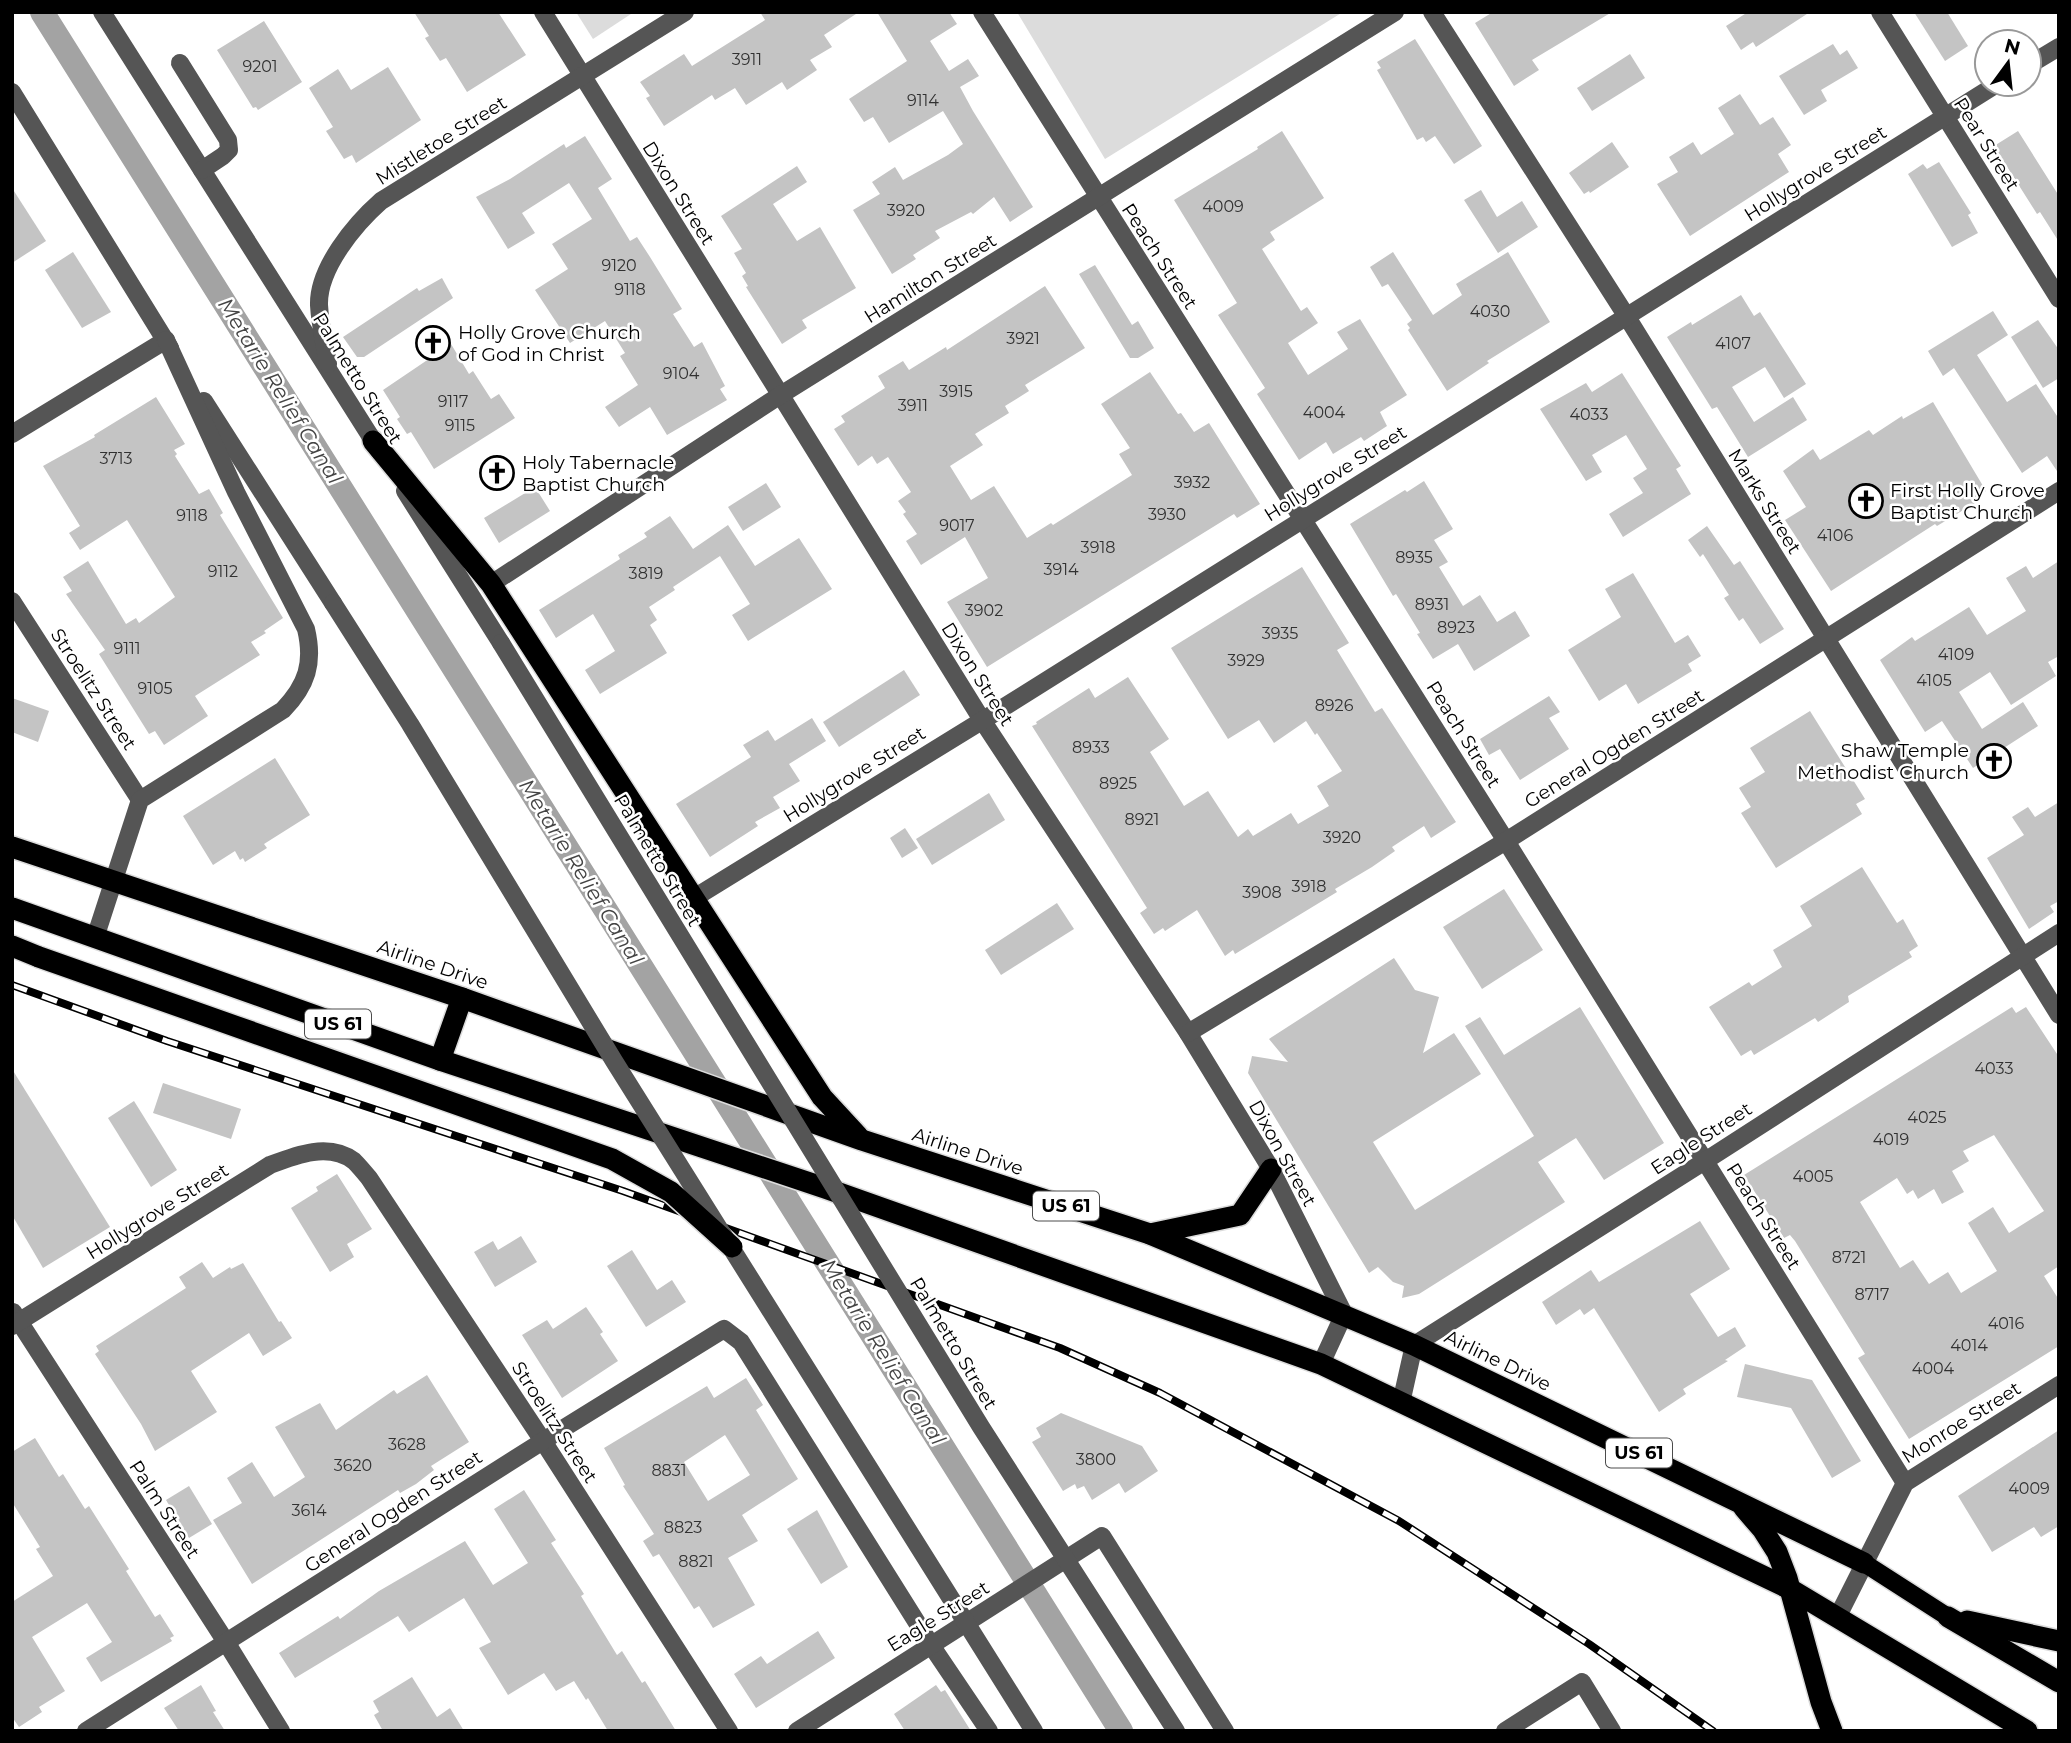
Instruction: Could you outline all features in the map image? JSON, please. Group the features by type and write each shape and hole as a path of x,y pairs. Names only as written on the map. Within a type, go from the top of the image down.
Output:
{"highway":[{"path":"373,441 491,584 822,1097 862,1140"},
{"name":"Airline Drive","path":"12,847 462,998 862,1140 1150,1234 1414,1345 1864,1563"},
{"name":"US 61","path":"12,908 440,1060 825,1188 1321,1364 1790,1589 2027,1731"},
{"path":"12,946 612,1159 671,1192 732,1247"},
{"path":"440,1060 462,998"},
{"path":"1150,1234 1240,1214 1271,1169"},
{"path":"1737,1500 1763,1530 1777,1552 1832,1731"},
{"path":"1948,1617 2059,1641"},
{"name":"Airline Drive","path":"1948,1617 2059,1682"}],"main road":[{"name":"Airline Drive","path":"1864,1563 1948,1617"}],"street":[{"name":"Palmetto Street","path":"102,12 501,643 981,1427 1176,1731"},
{"name":"Dixon Street","path":"544,12 779,396 982,720 1188,1033 1271,1169 1344,1314"},
{"name":"Mistletoe Street","path":"329,371 319,303 325,277 340,247 360,220 381,201 685,12"},
{"name":"Peach Street","path":"982,12 1303,517 1905,1483"},
{"name":"Hamilton Street","path":"491,584 779,396 1395,12"},
{"name":"Marks Street","path":"1432,12 1627,317 2059,1015"},
{"name":"Pear Street","path":"1880,12 2059,299"},
{"path":"2043,57 2059,47"},
{"path":"180,63 228,140 229,149 223,156 202,170"},
{"path":"12,92 410,723 614,1061 1034,1731"},
{"name":"Hollygrove Street","path":"694,898 1974,98"},
{"path":"12,434 166,340"},
{"path":"95,938 140,800 283,710 296,696 309,665 311,649 306,629 236,492 166,340"},
{"name":"General Ogden Street","path":"1188,1033 1506,841 2059,491"},
{"name":"Stroelitz Street","path":"12,601 140,800"},
{"name":"Eagle Street","path":"1414,1345 2059,933"},
{"name":"Hollygrove Street","path":"14,1320 270,1165 303,1152 331,1153"},
{"name":"Stroelitz Street","path":"331,1153 353,1160 369,1178 729,1731"},
{"path":"1321,1364 1344,1314"},
{"name":"Palm Street","path":"14,1320 226,1642 281,1731"},
{"name":"General Ogden Street","path":"86,1731 542,1441 724,1329 741,1342 931,1645"},
{"path":"1401,1403 1414,1345"},
{"name":"Monroe Street","path":"1838,1616 1905,1483 2059,1385"},
{"name":"Eagle Street","path":"797,1731 1102,1536 1225,1731"},
{"path":"931,1645 989,1731"},
{"path":"1505,1731 1582,1682 1612,1731"}],"shaded area":[{"path":"576,12 634,12 593,39"},
{"path":"1017,12 1343,12 1105,159"}],"building":[{"path":"414,12 498,12 526,55 467,92 446,58 440,61 425,38 429,36"},
{"path":"760,12 859,12 824,35 832,47 810,60 817,70 787,90 782,82 746,105 735,88 715,100 712,95 664,126 646,98 650,96 640,82 684,54 692,66 765,20"},
{"path":"877,12 949,12 957,24 930,41 949,71 968,59 979,76 960,87 1033,207 1010,222 994,197 973,214 971,212 935,231 940,238 913,255 916,259 892,274 853,210 880,194 872,182 895,167 903,180 963,144 943,111 889,143 873,117 864,122 849,99 907,61"},
{"path":"1493,12 1612,12 1532,60 1539,70 1514,86 1475,23"},
{"path":"1748,12 1810,12 1756,47 1753,42 1741,50 1726,26"},
{"path":"1914,12 1947,12 1968,46 1945,61"},
{"path":"264,21 302,82 258,110 253,108 217,50"},
{"path":"1415,39 1482,146 1454,164 1435,136 1426,142 1423,137 1417,140 1377,70 1381,68 1377,62"},
{"path":"1833,44 1840,55 1847,50 1858,68 1821,90 1827,101 1804,115 1779,76"},
{"path":"1630,54 1645,78 1592,111 1577,88"},
{"path":"388,67 421,120 356,163 352,155 344,159 326,131 333,127 309,88 338,69 351,90"},
{"path":"1740,94 1760,125 1773,117 1791,145 1778,154 1789,172 1690,236 1657,184 1678,172 1669,157 1693,142 1701,155 1734,134 1718,108"},
{"path":"1282,131 1324,198 1270,232 1275,240 1262,249 1301,311 1307,307 1318,323 1288,343 1308,375 1348,349 1337,332 1360,319 1407,395 1380,412 1387,426 1364,441 1361,437 1333,454 1326,442 1299,460 1257,394 1265,388 1218,315 1237,303 1174,200 1258,149 1257,147"},
{"path":"2018,131 2059,196 2059,242 2040,212 2037,214 1994,146"},
{"path":"585,136 612,179 598,188 630,241 637,237 650,257 682,309 673,314 694,347 702,342 725,386 720,389 727,400 667,435 650,407 619,427 605,407 638,385 620,356 625,353 605,321 570,343 535,290 568,269 552,244 592,219 569,183 522,213 535,233 508,249 476,197 510,179 564,144 566,148"},
{"path":"1612,142 1629,167 1590,193 1589,191 1584,194 1569,173"},
{"path":"1939,162 1971,213 1968,215 1978,233 1952,247 1908,174 1923,164 1927,169"},
{"path":"797,166 807,182 773,204 797,241 820,227 856,288 802,320 807,328 782,344 746,287 748,286 742,276 746,273 734,253 742,249 721,216"},
{"path":"12,188 46,241 12,263"},
{"path":"1481,190 1497,217 1522,201 1538,227 1498,253 1464,200"},
{"path":"73,252 111,312 82,328 45,270"},
{"path":"1393,252 1433,315 1462,295 1456,284 1508,252 1550,322 1487,361 1489,363 1447,391 1408,330 1410,328 1407,324 1412,320 1388,284 1382,287 1370,267"},
{"path":"1095,265 1132,325 1138,321 1154,348 1138,358 1130,358 1079,274"},
{"path":"442,278 453,298 364,357 357,357 343,337 417,288 419,291"},
{"path":"1045,286 1085,348 1025,385 1029,391 1005,406 1009,413 975,434 983,445 950,466 971,500 994,486 1027,538 1051,523 1053,525 1132,475 1119,454 1130,448 1101,404 1150,372 1178,414 1181,413 1194,432 1209,423 1260,504 1237,518 1234,514 987,667 947,602 988,578 965,537 921,565 906,541 917,534 903,514 906,512 898,501 911,492 888,457 877,464 872,456 858,466 834,429 845,422 841,416 885,388 878,376 903,361 909,370 946,347 947,350"},
{"path":"1741,295 1754,316 1760,312 1806,384 1784,398 1765,367 1732,387 1754,422 1793,397 1807,420 1748,457 1717,407 1712,409 1667,337"},
{"path":"1993,311 2008,335 1977,355 2007,402 2036,384 2059,419 2059,474 2047,456 2022,473 1954,368 1943,376 1928,351"},
{"path":"2038,320 2059,350 2059,378 2043,388 2011,337"},
{"path":"451,344 469,374 473,371 491,399 499,394 515,418 434,469 411,432 407,434 397,419 400,417 383,390"},
{"path":"1622,373 1681,466 1676,469 1691,494 1623,537 1609,514 1643,493 1633,478 1647,469 1626,435 1592,455 1602,472 1586,481 1540,409 1586,383 1592,392"},
{"path":"156,397 185,444 174,450 177,454 175,456 199,494 209,489 223,513 220,515 283,618 251,642 260,655 195,696 208,716 164,745 155,731 149,734 99,654 105,650 66,594 72,591 63,577 88,561 126,624 136,618 139,623 175,597 127,520 80,550 69,533 80,526 43,466 95,437 94,435"},
{"path":"1933,402 1986,491 1972,499 1975,503 1937,526 1935,524 1831,591 1785,520 1806,507 1783,471 1813,449 1820,460 1869,430 1873,435 1902,416 1903,419"},
{"path":"1424,481 1453,529 1434,540 1448,562 1439,567 1463,606 1480,595 1497,622 1515,611 1530,636 1474,671 1458,644 1433,659 1417,634 1420,633 1396,594 1393,596 1350,524"},
{"path":"766,483 781,507 743,531 728,507"},
{"path":"535,487 550,511 499,543 484,518"},
{"path":"670,516 693,549 728,525 755,566 799,538 832,589 748,641 732,615 750,604 720,556 673,587 675,590 649,607 657,620 650,625 667,653 600,694 585,670 615,651 593,614 556,638 539,610 620,559 618,555 647,537 644,533"},
{"path":"1707,526 1734,565 1740,561 1784,629 1760,644 1743,618 1739,621 1724,598 1729,595 1703,554 1700,557 1688,540"},
{"path":"2059,561 2059,656 2048,662 2056,676 2011,705 1990,672 1959,692 1982,729 2023,702 2038,726 1973,768 1942,721 1925,732 1880,660 1912,637 1915,641 1969,607 1987,635 2026,611 2006,578 2026,566 2033,578"},
{"path":"1302,567 1349,643 1337,650 1375,712 1382,708 1456,822 1431,838 1424,826 1392,847 1395,851 1335,889 1337,892 1235,954 1233,950 1225,956 1197,910 1165,931 1163,928 1154,934 1140,913 1147,908 1032,726 1089,688 1095,698 1128,677 1169,739 1150,752 1184,806 1208,791 1238,837 1248,829 1253,836 1291,813 1298,824 1329,806 1317,786 1342,771 1306,721 1274,743 1259,720 1228,739 1171,648"},
{"path":"1633,573 1675,643 1688,635 1701,656 1688,664 1692,671 1638,704 1626,684 1599,701 1568,650 1621,617 1605,589"},
{"path":"904,670 920,695 839,747 823,722"},
{"path":"1549,696 1560,712 1549,718 1569,749 1520,780 1500,749 1489,755 1480,739"},
{"path":"12,698 49,711 38,742 12,732"},
{"path":"1810,711 1865,799 1856,804 1862,814 1776,868 1741,813 1751,807 1739,788 1765,772 1750,748"},
{"path":"812,718 826,741 789,764 800,781 773,797 780,808 755,822 758,826 710,857 676,804 751,757 743,745 768,730 775,741"},
{"path":"275,758 310,815 264,844 267,848 245,862 243,858 240,860 235,851 213,865 183,816"},
{"path":"989,793 1005,820 932,865 916,839"},
{"path":"2059,802 2059,901 2050,906 2054,912 2029,929 1987,858 2024,835 2012,817 2028,807 2035,817"},
{"path":"905,828 918,848 902,858 890,838"},
{"path":"1862,867 1897,923 1903,919 1918,946 1909,952 1912,957 1848,996 1849,1002 1818,1022 1815,1018 1754,1055 1751,1050 1741,1056 1709,1007 1749,982 1752,986 1782,967 1773,950 1812,926 1800,906"},
{"path":"1504,889 1543,950 1482,989 1443,927"},
{"path":"1057,903 1074,929 1001,975 985,950"},
{"path":"1394,958 1415,990 1439,997 1423,1053 1454,1033 1481,1074 1373,1142 1415,1210 1534,1136 1465,1026 1480,1017 1504,1055 1580,1007 1664,1143 1604,1180 1576,1138 1538,1162 1565,1202 1419,1294 1402,1298 1404,1286 1393,1282 1378,1267 1369,1273 1248,1073 1252,1056 1288,1062 1269,1039"},
{"path":"2012,1007 2016,1013 2026,1007 2059,1057 2059,1266 2044,1276 2059,1300 2059,1346 1909,1439 1858,1358 1865,1354 1795,1241 1790,1235 1784,1238 1744,1175","holes":["1994,1135 2044,1211 2009,1233 1993,1207 1968,1223 1997,1271 1961,1293 1948,1272 1929,1284 1913,1260 1900,1268 1860,1202 1897,1178 1907,1194 1913,1190 1918,1199 1934,1189 1942,1204 1964,1192 1952,1171 1969,1161 1963,1151"]},
{"path":"12,1069 110,1227 43,1268 12,1215"},
{"path":"163,1083 241,1109 231,1139 153,1113"},
{"path":"134,1101 177,1170 151,1187 108,1118"},
{"path":"337,1174 372,1229 347,1244 354,1257 330,1272 291,1208 318,1191 316,1187"},
{"path":"1700,1221 1730,1269 1690,1294 1718,1337 1735,1327 1746,1346 1725,1360 1728,1361 1683,1389 1686,1394 1659,1412 1594,1308 1584,1315 1580,1309 1556,1325 1542,1302 1591,1270 1599,1282"},
{"path":"521,1236 537,1262 495,1287 474,1252 493,1241 498,1250"},
{"path":"632,1250 657,1290 672,1280 686,1302 646,1327 607,1266"},
{"path":"202,1262 213,1278 230,1267 231,1269 243,1263 279,1322 281,1321 292,1338 263,1356 249,1333 191,1371 217,1412 155,1451 141,1424 95,1354 99,1351 96,1346 186,1288 179,1277"},
{"path":"586,1307 618,1361 562,1398 522,1335 547,1320 553,1329"},
{"path":"1745,1364 1812,1380 1861,1461 1832,1478 1791,1408 1737,1397"},
{"path":"427,1375 469,1442 431,1466 434,1470 416,1484 400,1493 398,1490 252,1584 213,1520 242,1503 227,1478 252,1462 274,1497 305,1477 275,1427 320,1403 336,1430 394,1390 397,1394"},
{"path":"746,1378 763,1405 756,1410 798,1479 742,1515 758,1541 728,1558 755,1605 713,1628 699,1606 694,1609 659,1554 653,1557 643,1541 654,1534 623,1486 625,1485 604,1448 707,1386 714,1398","holes":["725,1435 750,1475 708,1501 684,1462"]},
{"path":"1061,1413 1142,1446 1158,1471 1125,1493 1119,1483 1092,1500 1084,1486 1077,1489 1075,1484 1063,1491 1032,1442 1041,1437 1036,1428"},
{"path":"2059,1430 2059,1526 2041,1537 2034,1527 1992,1552 1958,1496"},
{"path":"35,1438 59,1477 63,1474 85,1509 89,1506 129,1569 126,1571 155,1617 160,1614 174,1636 170,1638 172,1641 101,1682 86,1658 112,1642 87,1603 32,1637 65,1691 39,1707 42,1712 19,1727 12,1717 12,1602 53,1576 36,1549 40,1547 12,1502 12,1452"},
{"path":"189,1486 212,1524 189,1538 166,1500"},
{"path":"524,1490 556,1540 551,1543 584,1594 581,1596 617,1655 622,1651 642,1683 645,1681 676,1731 608,1731 574,1681 556,1691 544,1673 508,1695 479,1648 491,1642 464,1598 409,1632 398,1616 295,1678 279,1653 338,1616 340,1619 379,1591 465,1541 493,1585 528,1563 494,1509"},
{"path":"817,1510 848,1567 821,1584 787,1529"},
{"path":"818,1631 835,1658 756,1708 734,1674 761,1656 767,1664"},
{"path":"412,1677 437,1717 450,1708 464,1731 383,1731 374,1715 379,1712 373,1701"},
{"path":"201,1685 225,1731 179,1731 164,1708"},
{"path":"936,1685 941,1692 945,1690 971,1731 905,1731 894,1714"}],"waterway":[{"name":"Metarie Relief Canal","path":"42,12 1121,1731"}],"railway":[{"path":"12,985 167,1041 623,1191 1060,1348 1160,1393 1399,1521 1589,1644 1713,1731"}],"place":[{"name":"Holly Grove Church of God in Christ","path":"433,343"},
{"name":"Holy Tabernacle Baptist Church","path":"497,473"},
{"name":"First Holly Grove Baptist Church","path":"1866,501"},
{"name":"Shaw Temple Methodist Church","path":"1994,761"}]}
